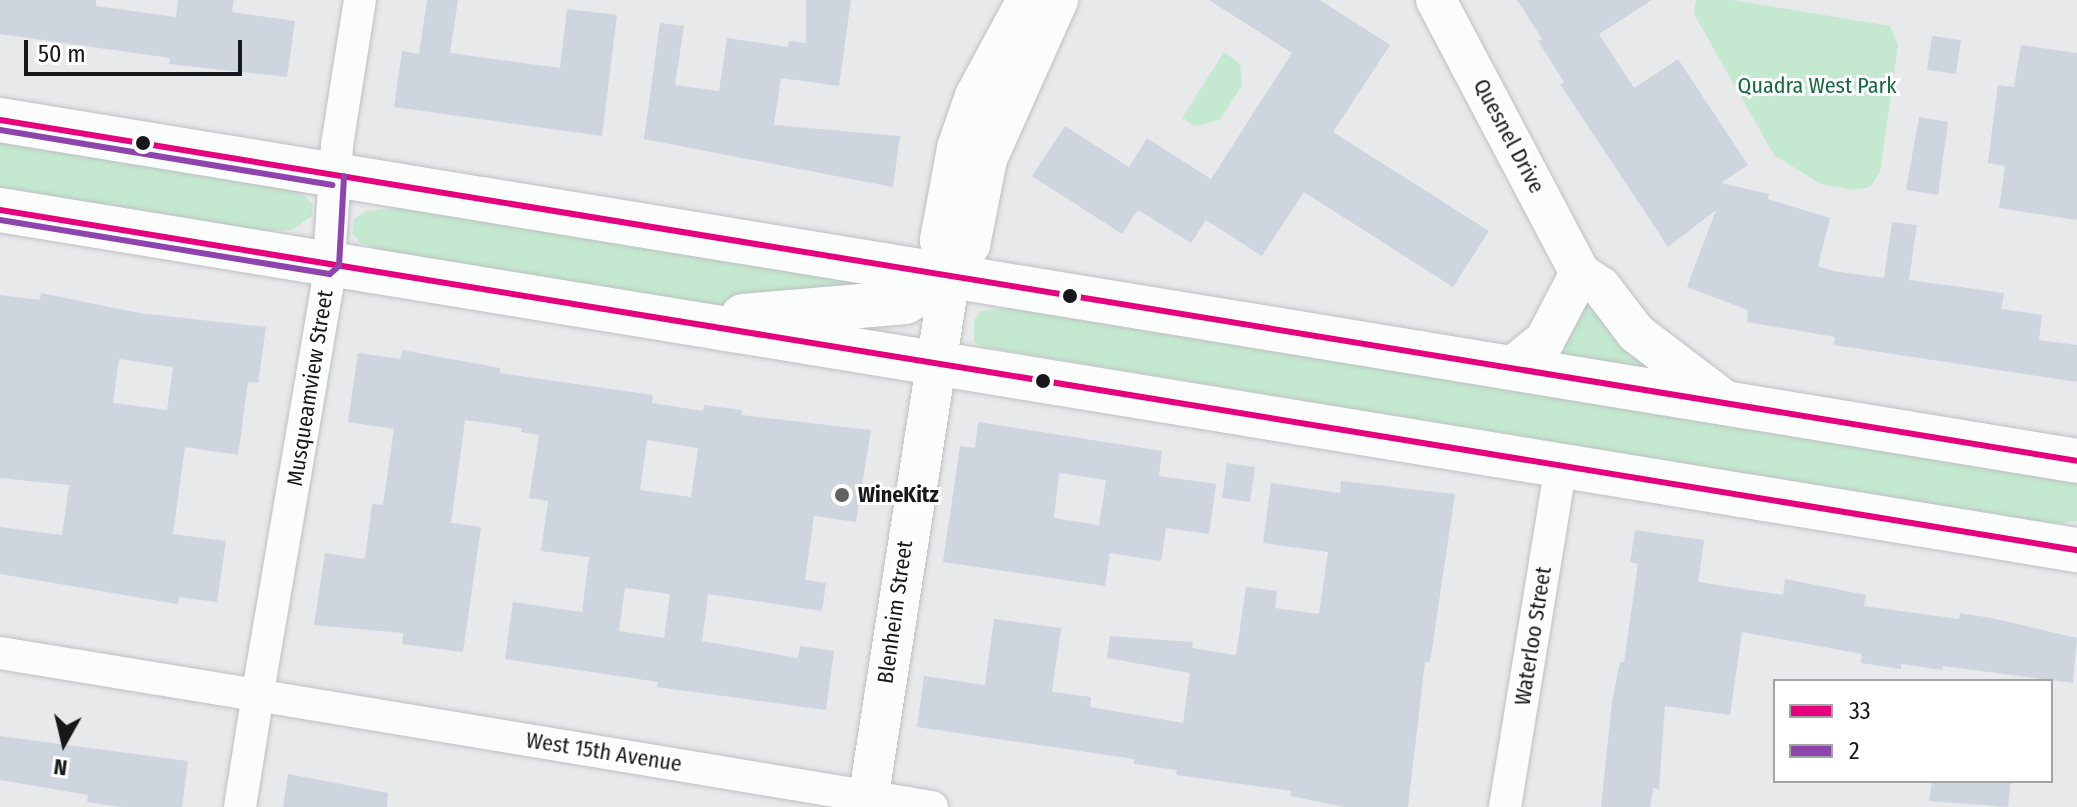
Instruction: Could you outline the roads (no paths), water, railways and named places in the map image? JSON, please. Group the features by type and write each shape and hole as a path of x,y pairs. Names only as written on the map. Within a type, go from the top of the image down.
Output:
{"main road":[{"path":"0,120 1724,400 2077,461"},
{"path":"0,210 2077,550"},
{"path":"698,325 746,315 905,302 950,276"}],"street":[{"name":"Musqueamview Street","path":"240,807 329,264 334,175 360,0"},
{"name":"Blenheim Street","path":"950,276 940,240 957,148 975,96 1027,0"},
{"name":"Blenheim Street","path":"868,802 950,276 970,245 987,159 1058,0"},
{"name":"Quesnel Drive","path":"1436,0 1580,273 1601,287 1636,333 1724,400"},
{"path":"1512,367 1545,340 1580,273"},
{"name":"Waterloo Street","path":"1505,807 1561,465"},
{"name":"West 15th Avenue","path":"0,653 868,802 932,807"}],"place":[{"name":"WineKitz","path":"842,495"}],"park label":[{"name":"Quadra West Park","path":"1817,86"}]}
